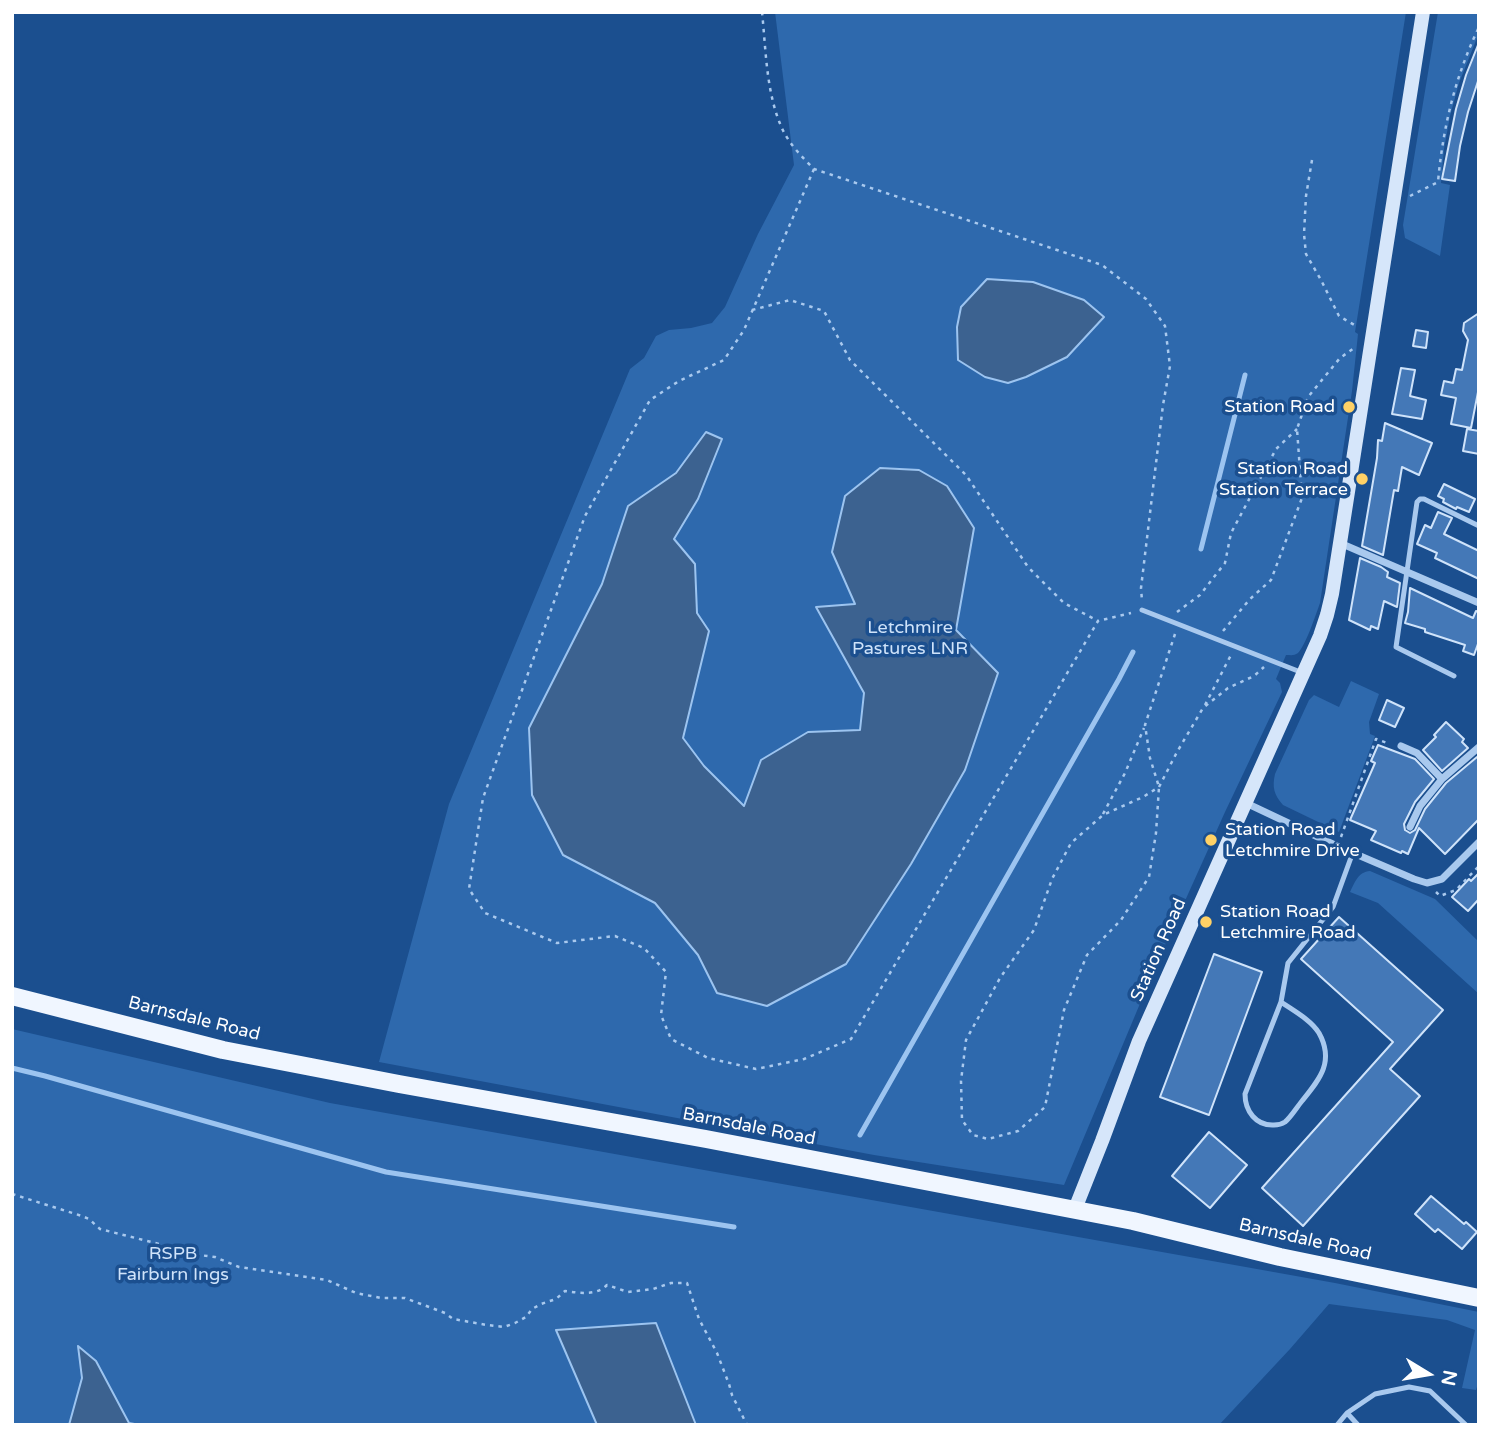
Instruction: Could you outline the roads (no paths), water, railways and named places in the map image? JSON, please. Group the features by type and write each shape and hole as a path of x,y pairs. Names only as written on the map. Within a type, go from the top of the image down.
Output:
{"main road":[{"name":"Barnsdale Road","path":"12,996 223,1050 1075,1209 1368,1276 1479,1298"}],"street":[{"name":"Station Road","path":"1075,1209 1139,1041 1327,615 1423,12"},
{"path":"1340,543 1479,603"},
{"path":"1401,746 1417,753 1442,779"},
{"path":"1410,827 1420,806 1442,779 1479,747"},
{"path":"1245,803 1337,846 1427,883 1442,879 1479,842"}],"lane":[{"path":"1454,676 1396,647 1416,504 1418,500 1424,499 1479,526"},
{"path":"1142,610 1303,673"},
{"path":"1282,1002 1314,1026 1324,1046 1325,1057 1320,1079 1284,1123 1271,1125 1259,1121 1249,1112 1245,1094 1282,1002 1288,963 1333,907 1353,852"},
{"path":"1337,1425 1347,1413 1375,1394 1409,1387 1430,1391 1466,1425"},
{"path":"1347,1413 1358,1425"}],"waterway":[{"path":"1201,549 1245,375"},
{"path":"860,1135 1133,652"},
{"path":"12,1068 386,1172 734,1227"}],"place":[{"name":"Station Road","path":"1349,407"},
{"name":"Station Road Station Terrace","path":"1362,479"},
{"name":"Station Road Letchmire Drive","path":"1211,840"},
{"name":"Station Road Letchmire Road","path":"1206,922"}],"park label":[{"name":"Letchmire Pastures LNR","path":"910,638"},
{"name":"RSPB Fairburn Ings","path":"173,1264"}]}
